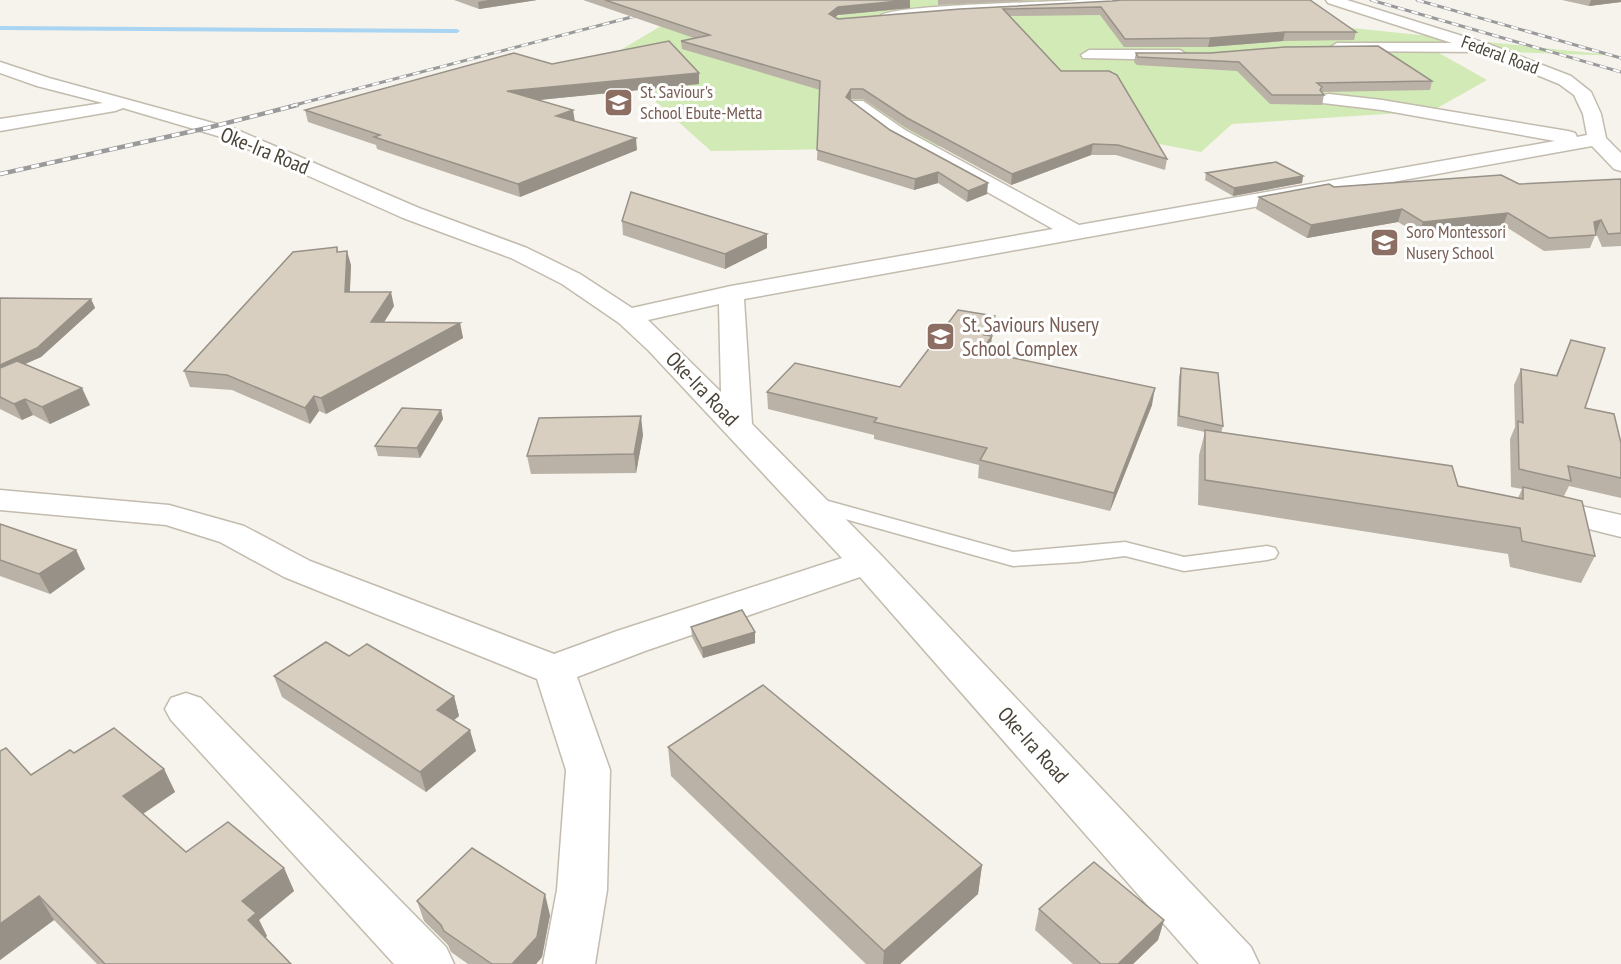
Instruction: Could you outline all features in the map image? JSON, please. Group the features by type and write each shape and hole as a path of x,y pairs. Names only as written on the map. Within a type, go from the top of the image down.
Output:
{"street":[{"path":"872,18 960,9 1131,0"},
{"name":"Federal Road","path":"1333,0 1482,47 1536,66 1566,80 1582,92 1592,114 1597,140"},
{"path":"1325,48 1482,47"},
{"path":"1089,55 1196,54"},
{"name":"Oke-Ira Road","path":"1,68 43,82 228,133 411,213 519,253 571,279 628,317 737,425 867,562 1233,964"},
{"path":"1329,99 1373,103 1445,117 1597,140 1621,165"},
{"path":"0,125 129,104"},
{"path":"857,105 898,134 1075,232"},
{"path":"628,317 731,294 857,270 1597,140"},
{"path":"1518,153 1577,163"},
{"path":"1600,168 1621,173"},
{"path":"731,294 737,425"},
{"path":"1510,499 1621,526"},
{"path":"0,500 169,515 232,534 297,569 554,670 642,637 867,562"},
{"path":"554,670 588,770 582,890 569,964"},
{"path":"186,709 428,964"}],"lane":[{"path":"809,502 1013,559 1125,549 1184,564 1267,553"}],"green space":[{"path":"816,0 1083,0 1621,56 1432,49 1487,80 1432,111 1232,124 1201,152 1122,137 900,148 711,151 607,58 661,26 781,29 850,13"}],"building":[{"path":"605,0 909,0 838,7 829,14 838,19 960,9 1122,0 1310,0 1356,32 1285,32 1210,38 1125,39 1101,7 1003,9 1061,71 1109,71 1117,75 1167,159 1118,145 1093,144 1012,174 907,118 863,89 851,89 846,97 890,130 988,183 968,191 938,172 915,179 817,150 820,81 681,41 710,35"},
{"path":"669,41 699,73 507,91 573,110 556,116 636,138 518,184 374,137 380,135 305,110 514,53 552,64"},
{"path":"1378,46 1432,81 1317,83 1322,87 1320,90 1324,95 1272,95 1239,62 1138,57 1136,53 1210,53 1285,47"},
{"path":"1276,162 1303,176 1234,188 1206,173"},
{"path":"1501,175 1519,184 1621,179 1621,233 1608,234 1601,220 1594,222 1596,235 1549,238 1508,213 1423,222 1402,209 1311,225 1259,197 1329,184 1334,187"},
{"path":"631,192 767,234 725,254 622,221"},
{"path":"337,247 337,252 347,251 345,292 391,292 371,322 460,323 321,398 314,396 305,408 227,375 184,371 293,252"},
{"path":"0,298 91,299 37,348 0,365"},
{"path":"958,310 995,316 984,335 992,336 981,351 1155,388 1114,493 980,460 987,448 874,422 877,418 767,392 795,363 900,387"},
{"path":"1571,340 1605,348 1585,408 1614,414 1621,443 1621,478 1568,466 1571,481 1519,469 1518,421 1523,423 1521,369 1557,376"},
{"path":"17,361 82,388 42,407 25,399 14,404 0,397 0,368"},
{"path":"1181,368 1218,373 1223,426 1179,416"},
{"path":"402,408 441,410 417,448 375,446"},
{"path":"641,416 634,454 527,456 539,418"},
{"path":"1205,430 1452,466 1458,486 1523,499 1523,487 1582,501 1595,556 1522,541 1520,528 1205,480"},
{"path":"0,524 76,550 39,574 0,560"},
{"path":"742,610 755,632 702,648 691,627"},
{"path":"326,642 349,656 367,644 454,696 437,710 470,730 420,772 274,676"},
{"path":"763,685 982,865 884,951 668,747"},
{"path":"114,728 164,769 123,796 186,852 228,822 284,868 242,901 256,913 248,920 291,964 105,964 39,896 0,924 0,751 6,748 31,775 70,750 74,753"},
{"path":"472,848 545,894 537,937 512,964 492,964 444,931 417,901"},
{"path":"1094,862 1164,920 1118,964 1101,964 1039,909"}],"waterway":[{"path":"0,28 457,31"}],"railway":[{"path":"1371,0 1621,72"},
{"path":"1417,0 1621,58"},
{"path":"291,106 647,13"},
{"path":"0,174 207,128 297,105"}],"place":[{"name":"St. Saviour's School Ebute-Metta","path":"619,102"},
{"name":"Soro Montessori Nusery School","path":"1385,242"},
{"name":"St. Saviours Nusery School Complex","path":"941,337"}]}
